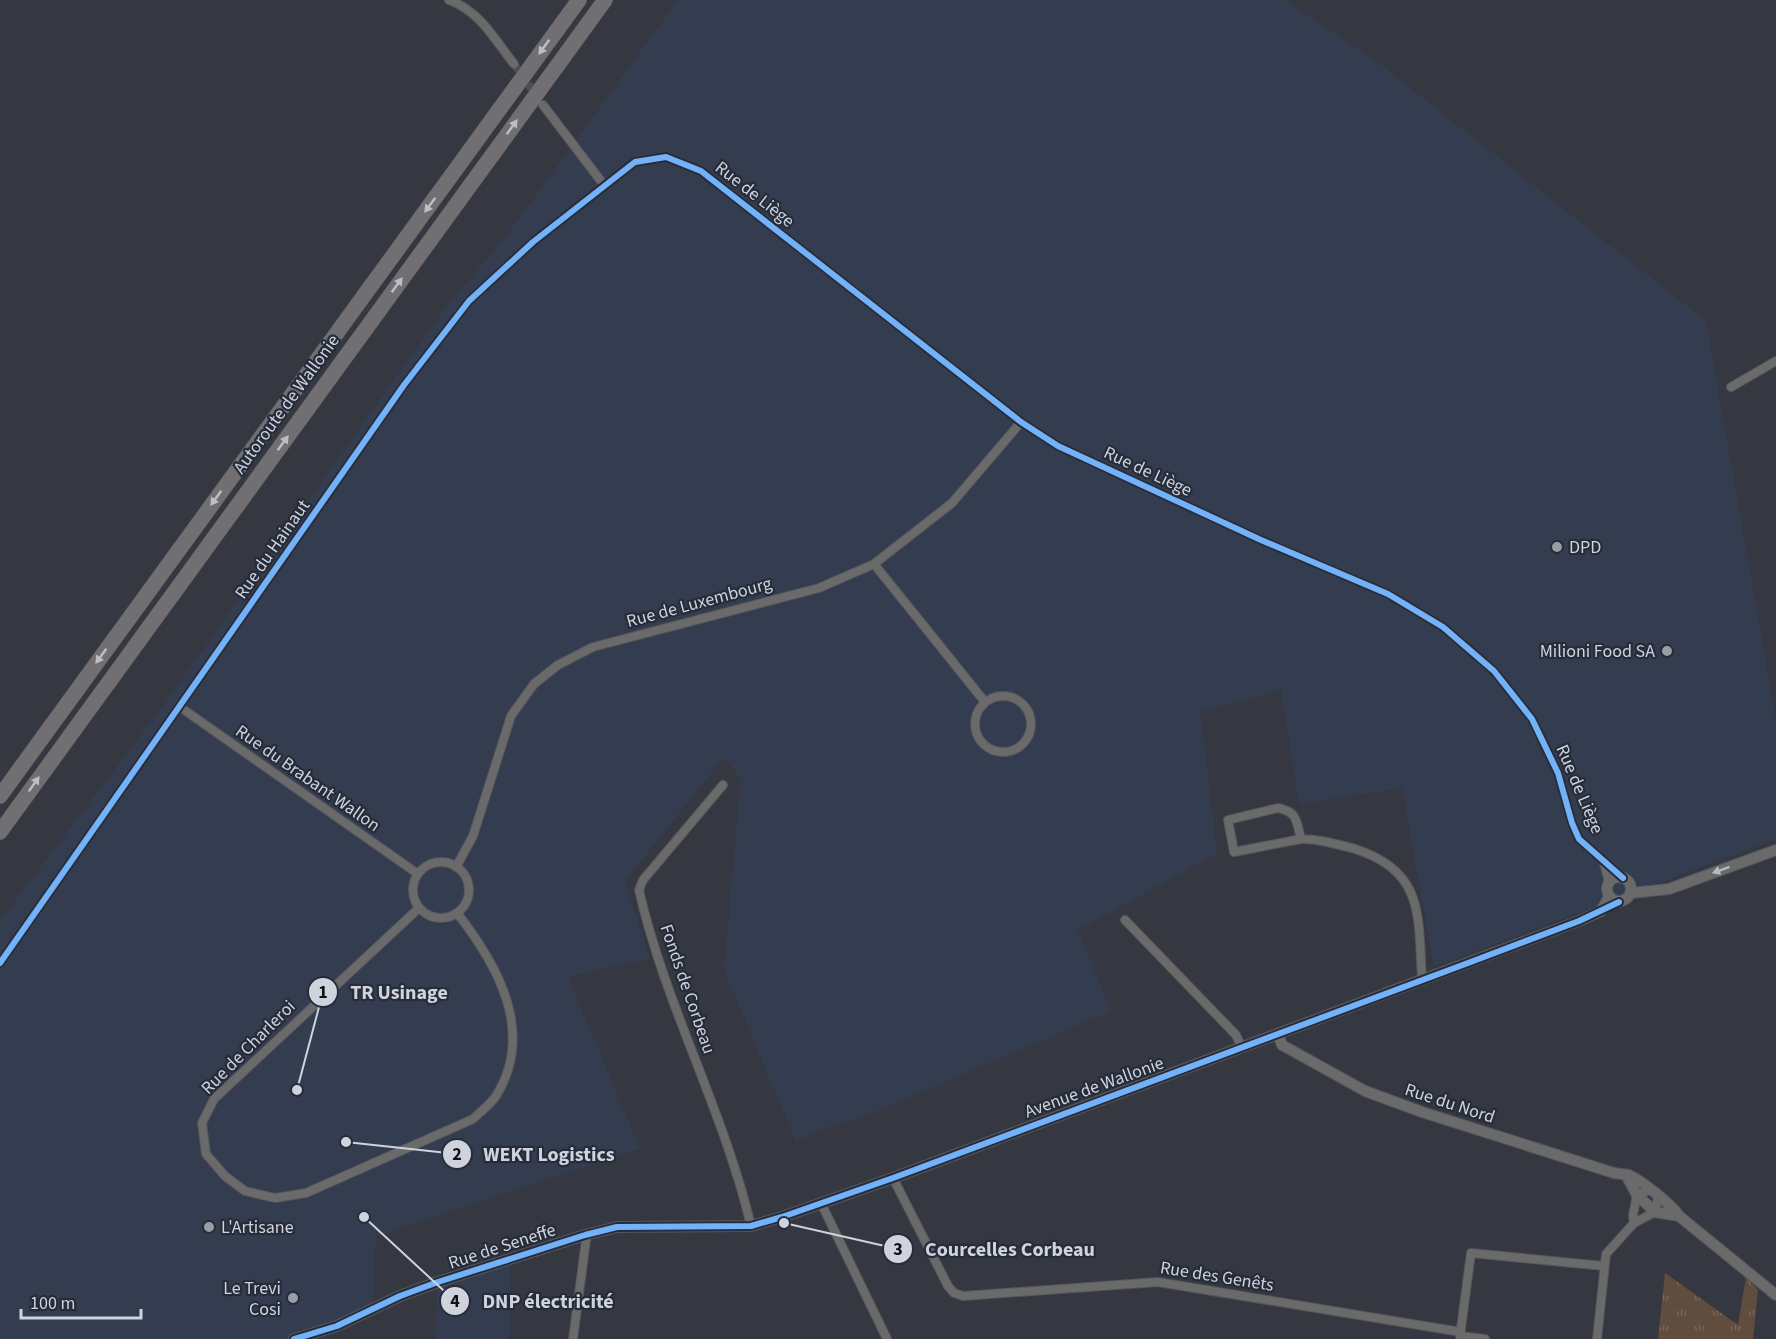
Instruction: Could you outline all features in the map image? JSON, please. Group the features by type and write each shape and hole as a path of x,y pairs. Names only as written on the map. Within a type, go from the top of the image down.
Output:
{"highway":[{"name":"Autoroute de Wallonie","path":"0,796 579,0"},
{"name":"Autoroute de Wallonie","path":"0,832 605,0"}],"street":[{"path":"449,0 471,11 482,21 514,64"},
{"path":"543,105 604,185"},
{"name":"Rue de Liège","path":"604,185 635,162 666,158 701,171 1021,422 1068,451 1261,540 1388,594 1443,627 1494,671 1532,719 1558,773 1572,823 1580,839 1623,878"},
{"name":"Rue du Hainaut","path":"0,963 404,386 469,301 533,242 604,185"},
{"path":"1731,387 1776,361"},
{"name":"Rue de Luxembourg","path":"456,867 473,836 512,716 534,684 558,665 593,647 819,588 874,564 952,502 1021,422"},
{"path":"874,564 985,702"},
{"path":"1007,696 1021,702 1026,708 1031,724 1029,734 1018,747 1000,752 991,749 980,739 975,728 976,718 985,702 992,698 1007,696"},
{"name":"Rue du Brabant Wallon","path":"180,707 418,874"},
{"name":"Fonds de Corbeau","path":"723,785 643,880 639,890 656,952 746,1203 751,1226"},
{"path":"1300,839 1295,816 1289,810 1278,808 1228,820 1234,852 1300,839 1324,841 1371,854 1388,863 1402,876 1411,891 1419,919 1422,979"},
{"path":"1631,893 1669,889 1776,850"},
{"path":"440,863 456,867 467,881 468,890 463,906 457,913 441,918 433,917 419,908 413,891 418,874 424,868 440,863"},
{"path":"1604,863 1609,882 1607,890 1609,897 1620,902 1631,893"},
{"path":"1609,882 1615,878 1623,878 1629,882 1631,893"},
{"name":"Avenue de Wallonie","path":"585,1235 617,1227 751,1226 821,1203 1242,1048 1601,911 1609,897"},
{"name":"Rue de Charleroi","path":"419,908 214,1099 202,1123 206,1154 225,1176 245,1191 275,1198 306,1193 473,1119 495,1098 508,1073 513,1045 511,1017 502,982 482,946 457,913"},
{"path":"1125,920 1236,1035 1242,1048"},
{"name":"Rue du Nord","path":"1278,1034 1282,1045 1365,1091 1422,1112 1626,1175 1654,1193 1776,1295"},
{"path":"1626,1175 1637,1195 1655,1212"},
{"name":"Rue des Genêts","path":"893,1178 948,1286 954,1293 963,1296 1158,1282 1461,1332 1460,1335 1485,1339"},
{"path":"1637,1195 1654,1193 1655,1212"},
{"path":"1634,1223 1633,1215 1637,1195"},
{"path":"821,1203 887,1339"},
{"path":"1597,1339 1606,1254 1634,1223 1655,1212"},
{"name":"Rue du Nord","path":"1655,1212 1679,1216"},
{"path":"573,1339 585,1235"},
{"name":"Rue de Seneffe","path":"294,1339 337,1326 400,1296 438,1282 585,1235"},
{"path":"1461,1332 1471,1253 1604,1266"}],"shaded area":[{"path":"678,0 1284,0 1372,58 1706,321 1776,720 1776,839 1434,967 1402,788 1299,804 1281,690 1200,712 1217,853 1078,930 1111,1011 867,1115 831,1126 796,1142 724,969 741,778 723,758 625,881 650,958 568,977 640,1149 376,1236 372,1311 294,1339 0,1339 0,921 165,703 445,308 505,238"},
{"path":"510,1259 509,1339 435,1339 438,1282"}],"green space":[{"path":"1665,1273 1738,1325 1746,1277 1758,1290 1753,1339 1658,1339"}],"tunnel":[{"path":"514,64 538,98"}],"cycle path":[{"path":"0,963 404,385 469,301 533,242 635,162 666,157 701,171 1021,422 1058,446 1261,540 1388,594 1443,627 1494,671 1532,719 1558,773 1572,823 1579,839 1623,878"},
{"path":"294,1339 337,1326 400,1296 438,1282 585,1235 617,1227 751,1226 782,1217 893,1178 1468,963 1579,921 1619,902"}],"place":[{"name":"DPD","path":"1557,547"},
{"name":"Milioni Food SA","path":"1667,651"},
{"name":"TR Usinage","path":"297,1090"},
{"name":"WEKT Logistics","path":"346,1142"},
{"name":"DNP électricité","path":"364,1217"},
{"name":"Courcelles Corbeau","path":"784,1223"},
{"name":"L'Artisane","path":"209,1227"},
{"name":"Le Trevi Cosi","path":"293,1298"}]}
